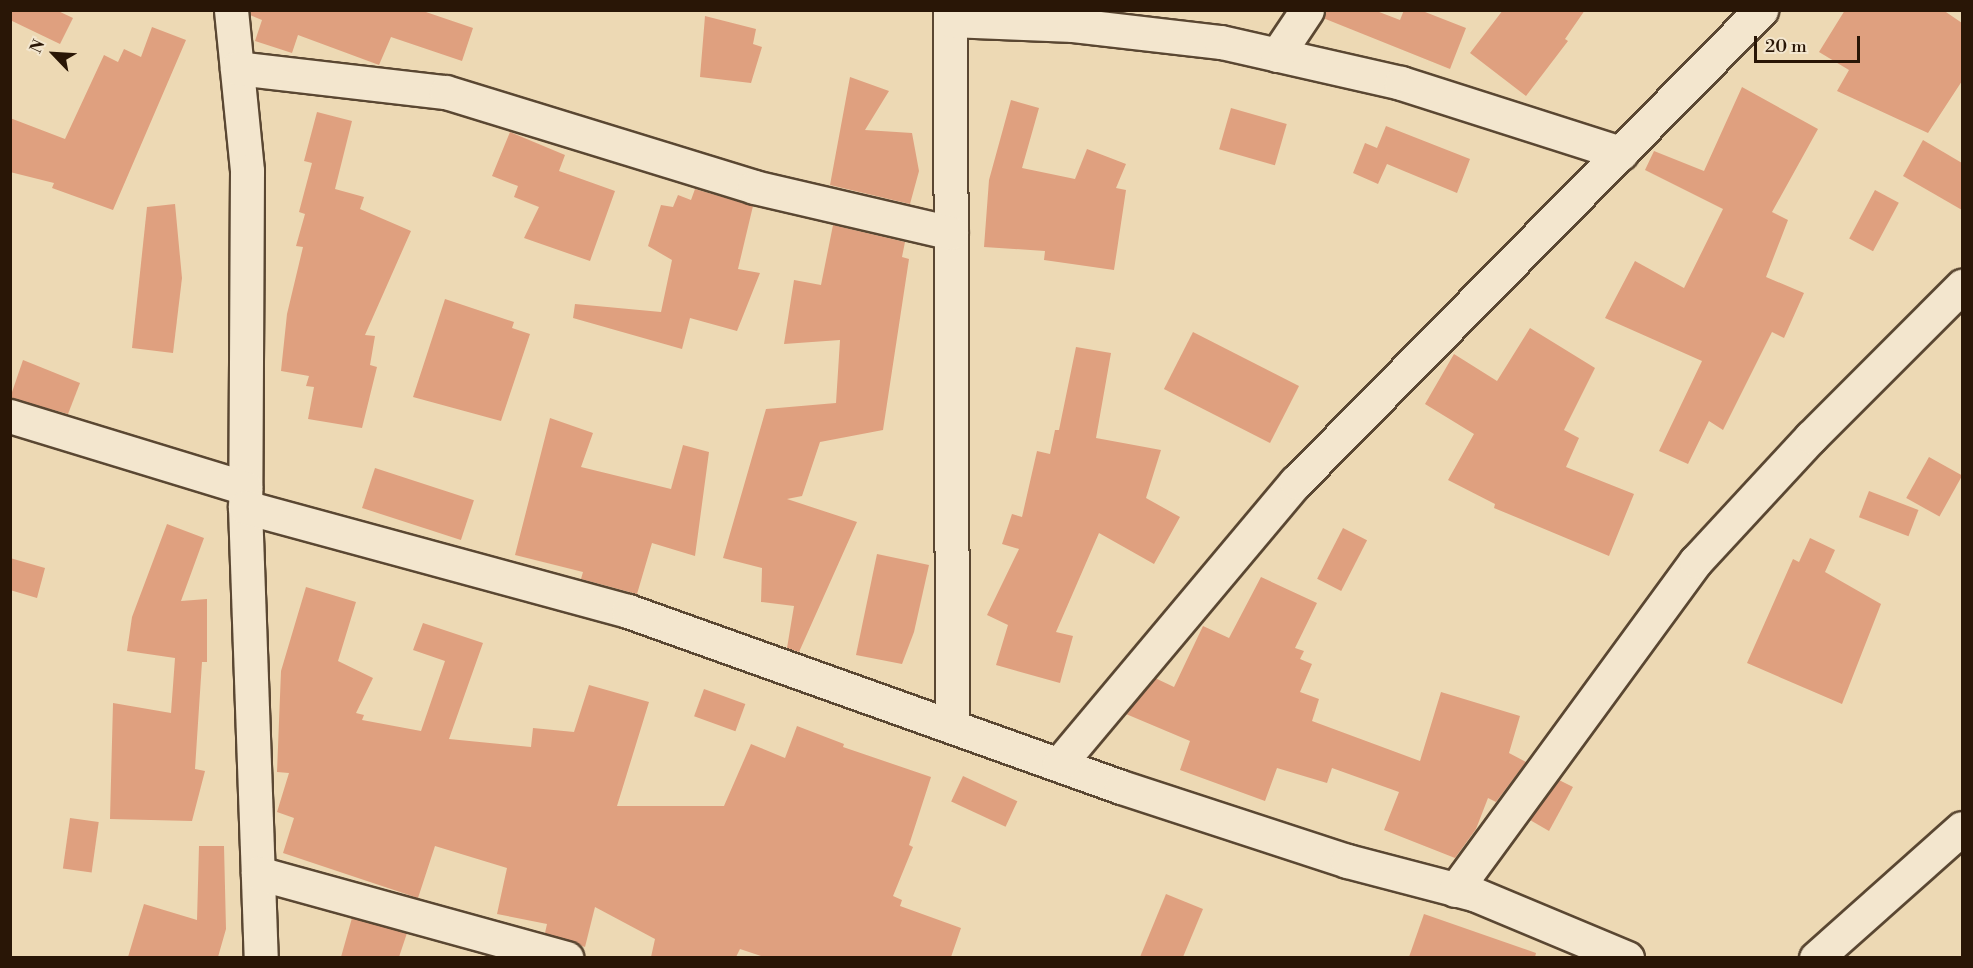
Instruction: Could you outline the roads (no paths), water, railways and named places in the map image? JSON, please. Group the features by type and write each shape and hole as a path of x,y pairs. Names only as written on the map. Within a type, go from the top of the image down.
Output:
{"street":[{"path":"231,10 247,171 245,498 261,957"},
{"path":"1277,55 1307,10"},
{"path":"1059,764 1296,482 1761,10"},
{"path":"952,726 950,15 1073,25 1221,42 1401,83 1621,153"},
{"path":"237,68 446,92 754,187 951,233"},
{"path":"1455,890 1696,561 1811,437 1962,286"},
{"path":"10,416 245,498 628,611 1059,764 1347,861 1455,890 1627,957"},
{"path":"1816,957 1962,828"},
{"path":"258,873 566,957"}]}
